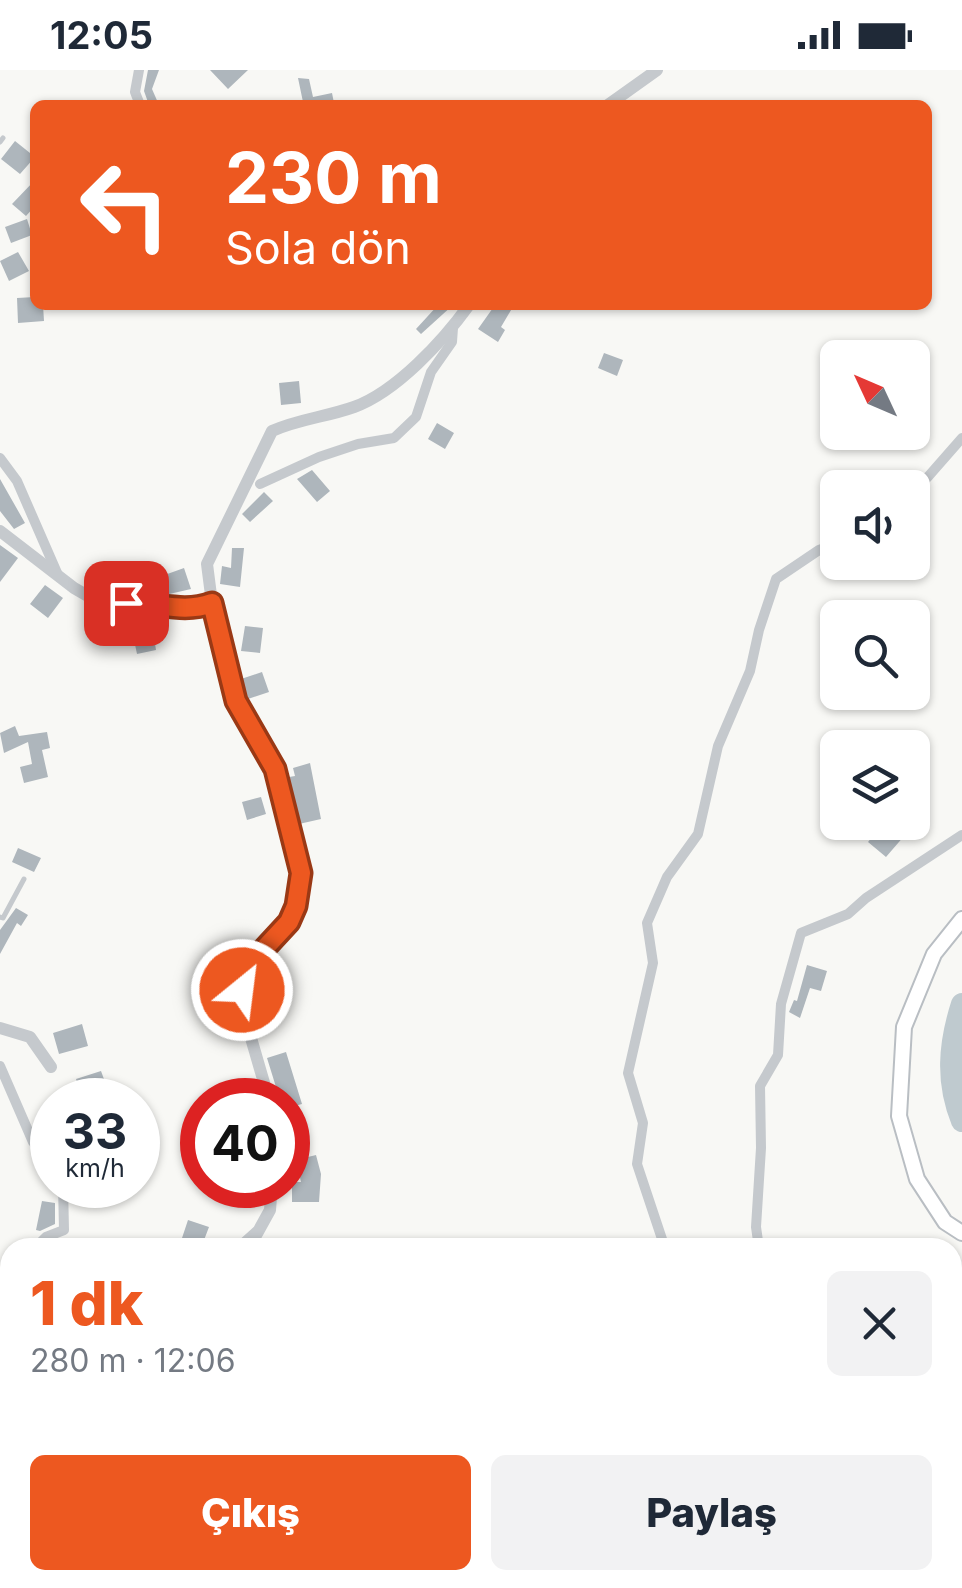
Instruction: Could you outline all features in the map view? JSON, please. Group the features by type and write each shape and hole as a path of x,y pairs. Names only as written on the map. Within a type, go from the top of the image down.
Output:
{"main road":[{"path":"962,918 934,954 904,1028 899,1116 917,1179 946,1222 962,1233"}],"street":[{"path":"138,100 134,92 139,70"},
{"path":"615,100 657,70"},
{"path":"262,1078 242,1006 242,990 252,962 289,922 301,873 275,769 236,701 212,603 208,564 272,431 298,420 352,408 379,396 453,328 466,310"},
{"path":"260,484 319,457 358,444 394,438 416,417 430,372 452,342 453,328"},
{"path":"930,474 962,438"},
{"path":"0,458 16,480 58,576"},
{"path":"0,531 100,603 152,602 190,611 212,603"},
{"path":"662,1238 638,1164 642,1122 628,1073 653,963 648,923 667,877 698,834 718,746 750,671 758,630 776,579 820,550"},
{"path":"758,1238 760,1086 778,1055 781,1004 802,934 848,914 962,835"},
{"path":"0,1028 30,1037 51,1067"},
{"path":"0,1066 30,1135"},
{"path":"45,1238 64,1230 64,1208"},
{"path":"255,1238 264,1223 266,1208"}],"lane":[{"path":"0,917 3,918 24,879"},
{"path":"246,1238 264,1223"}],"building":[{"path":"148,70 159,70 152,89 157,100 147,100 144,91"},
{"path":"210,70 248,70 228,89"},
{"path":"298,78 309,79 313,97 332,93 333,100 303,100"},
{"path":"15,141 30,153 30,163 20,174 1,159"},
{"path":"30,185 30,212 26,216 12,204"},
{"path":"27,219 30,236 11,243 5,227"},
{"path":"18,252 29,271 9,281 0,261"},
{"path":"30,297 30,310 43,310 44,321 18,323 17,298"},
{"path":"433,310 447,310 421,334 416,329"},
{"path":"491,310 511,310 498,342 478,329"},
{"path":"604,353 623,360 617,376 598,368"},
{"path":"299,381 301,403 281,405 279,383"},
{"path":"437,423 454,433 445,449 428,439"},
{"path":"312,470 330,491 317,502 297,479"},
{"path":"0,479 25,523 14,529 0,511"},
{"path":"264,492 273,501 250,522 242,514"},
{"path":"0,545 18,558 0,582"},
{"path":"232,548 244,548 240,587 220,584 222,566 231,568"},
{"path":"184,568 191,589 165,595 159,577"},
{"path":"118,570 135,575 130,592 112,592"},
{"path":"45,585 63,598 48,618 30,604"},
{"path":"245,626 263,628 260,653 241,651"},
{"path":"153,631 156,650 137,654 133,635"},
{"path":"262,672 269,692 248,699 241,679"},
{"path":"15,726 19,736 47,732 50,748 42,750 48,777 24,783 20,767 32,764 28,742 4,753 0,733"},
{"path":"310,763 321,819 299,824 289,777 295,776 293,768"},
{"path":"261,797 266,814 247,820 242,802"},
{"path":"870,840 901,840 886,857"},
{"path":"18,848 41,858 34,872 12,862"},
{"path":"16,908 28,915 21,926 17,923 0,954 0,930"},
{"path":"807,965 827,971 821,991 810,988 800,1018 789,1012 794,1000 797,1001"},
{"path":"82,1024 88,1046 59,1054 53,1033"},
{"path":"286,1052 294,1078 273,1078 267,1058"},
{"path":"101,1071 104,1078 79,1078"},
{"path":"316,1155 321,1174 319,1202 310,1202 310,1156"},
{"path":"41,1208 55,1208 55,1224 36,1230"},
{"path":"188,1220 209,1227 205,1238 182,1238"}],"waterway":[{"path":"962,1004 951,1063 953,1092 962,1121"}],"route":[{"path":"126,603 152,602 190,611 212,603 236,701 275,769 301,873 289,922 252,962 242,990"}]}
